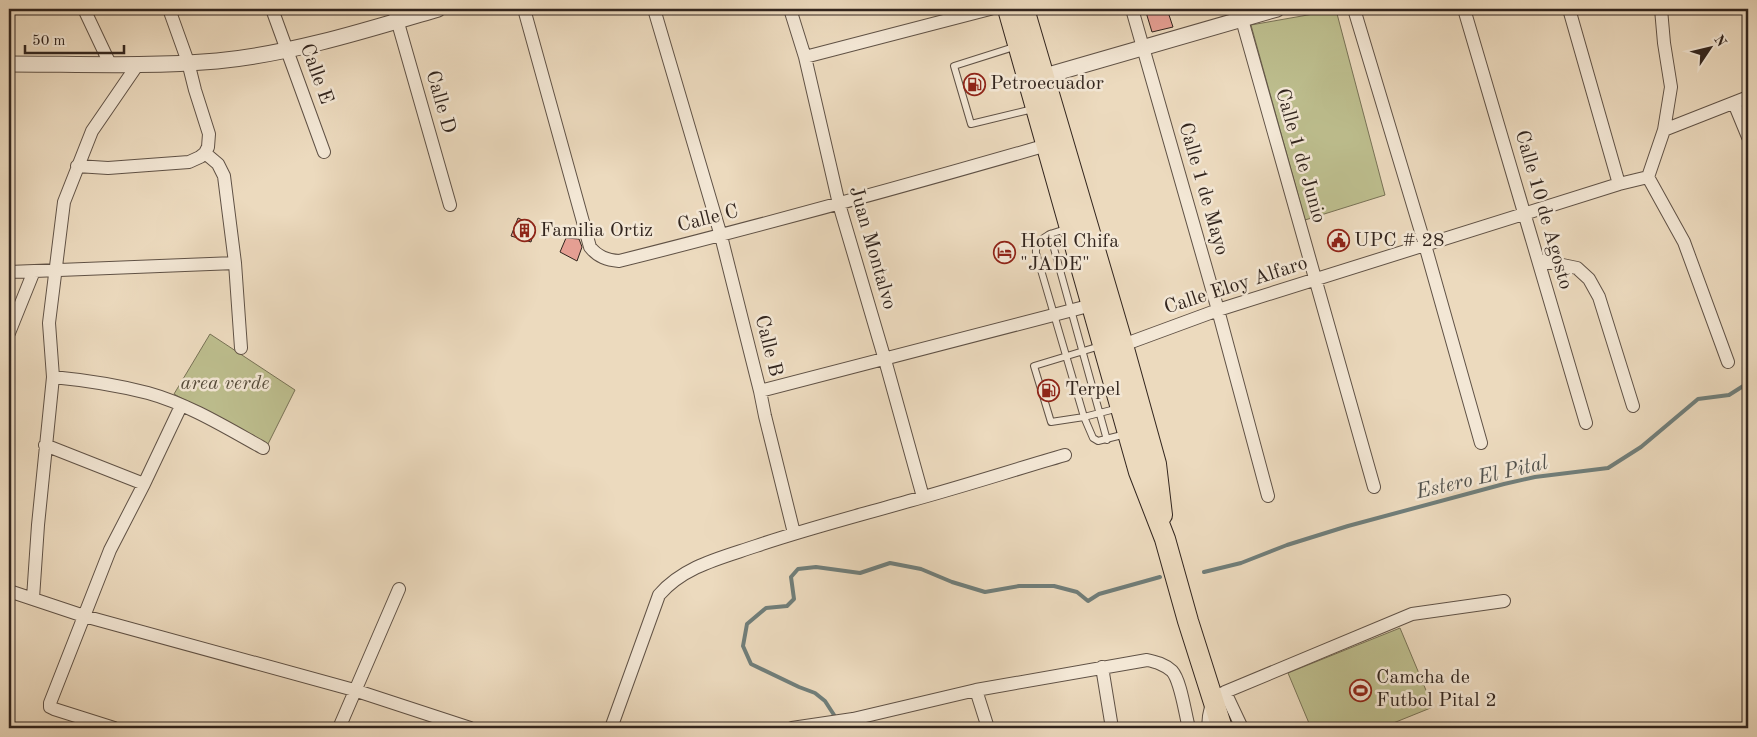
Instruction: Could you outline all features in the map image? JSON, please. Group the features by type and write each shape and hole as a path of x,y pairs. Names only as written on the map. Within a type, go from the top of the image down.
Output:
{"highway":[{"path":"1008,9 1026,44 1046,76 1114,344 1156,464 1165,539"},
{"path":"1024,9 1026,44 1037,108 1047,145 1092,305 1114,344 1120,408 1144,486 1165,539 1188,621 1219,695 1222,728"}],"street":[{"path":"84,9 110,64"},
{"path":"78,166 108,168 189,162 205,153 210,134 188,62 169,9"},
{"name":"Calle E","path":"272,9 324,152"},
{"path":"9,64 138,64 218,61 288,50 396,15 438,9"},
{"name":"Calle C","path":"524,9 590,247 605,258 619,261 720,236 1047,145"},
{"name":"Calle B","path":"654,9 720,236 760,392 1092,305"},
{"name":"Juan Montalvo","path":"790,9 805,57 839,204 923,498"},
{"path":"805,57 990,9"},
{"name":"Calle 1 de Mayo","path":"1132,9 1218,310 1268,496"},
{"path":"1046,76 1142,47 1240,14 1277,9"},
{"path":"1354,9 1425,245 1480,443"},
{"name":"Calle 10 de Agosto","path":"1464,9 1586,422"},
{"path":"1569,9 1619,184"},
{"path":"1662,9 1664,43 1671,87 1664,130 1648,177 1684,242 1728,362"},
{"name":"Calle 1 de Junio","path":"1240,14 1374,487"},
{"name":"Calle D","path":"396,15 450,205"},
{"path":"33,598 45,445 53,377 49,323 64,202 92,130 138,64"},
{"path":"1664,130 1748,97"},
{"path":"1734,103 1748,137"},
{"path":"205,153 218,164 224,176 235,263 241,348"},
{"name":"Calle Eloy Alfaro","path":"1114,344 1619,184 1648,177"},
{"path":"1538,260 1577,268 1589,279 1599,297 1632,406"},
{"path":"9,272 235,263"},
{"path":"9,333 34,271"},
{"path":"53,377 79,380 149,394 181,406 263,448"},
{"path":"760,392 794,534"},
{"path":"114,728 89,724 54,709 50,706 50,703 110,550 181,406"},
{"path":"45,445 144,484"},
{"path":"611,728 659,594 668,585 691,570 704,563 794,534 923,498 1065,455"},
{"path":"339,728 399,589"},
{"path":"9,591 84,616 354,690 470,728"},
{"path":"1208,728 1209,716 1219,695 1412,614 1504,601"},
{"path":"794,728 855,724 976,690 1147,660 1160,663 1173,672 1189,728"},
{"path":"1102,667 1112,728"},
{"path":"976,690 988,728"},
{"path":"1219,695 1242,728"}],"lane":[{"path":"1026,44 954,66 971,124 1037,108"},
{"path":"1070,228 1050,234 1040,240 1036,249 1053,315 1084,417 1093,438 1098,441 1107,440 1128,434"},
{"path":"1050,234 1107,440"},
{"path":"1114,344 1082,351 1034,366 1051,422 1099,414 1120,408"}],"green space":[{"path":"1336,10 1385,195 1305,220 1251,25"},
{"name":"area verde","path":"210,334 295,390 267,446 174,394"},
{"name":"Camcha de Futbol Pital 2","path":"1400,628 1433,707 1381,728 1311,728 1288,673"}],"building":[{"path":"1145,9 1167,9 1173,27 1152,32"},
{"name":"Familia Ortiz","path":"518,218 535,226 531,242 511,236"},
{"path":"566,238 579,239 582,247 577,261 560,252"}],"waterway":[{"name":"Estero El Pital","path":"1204,572 1241,563 1287,545 1348,526 1504,484 1535,477 1608,468 1641,447 1698,399 1729,395 1748,383"},
{"name":"Estero El Pital","path":"836,718 825,701 815,693 751,664 743,646 747,624 766,608 787,606 794,599 791,577 798,569 816,567 860,573 890,563 921,569 952,582 985,592 1019,586 1054,586 1077,592 1088,601 1099,594 1160,577"}],"place":[{"name":"Petroecuador","path":"974,84"},
{"name":"Familia Ortiz","path":"524,231"},
{"name":"UPC # 28","path":"1338,241"},
{"name":"Hotel Chifa \"JADE\"","path":"1004,253"},
{"name":"Terpel","path":"1049,390"},
{"name":"Camcha de Futbol Pital 2","path":"1360,690"}]}
